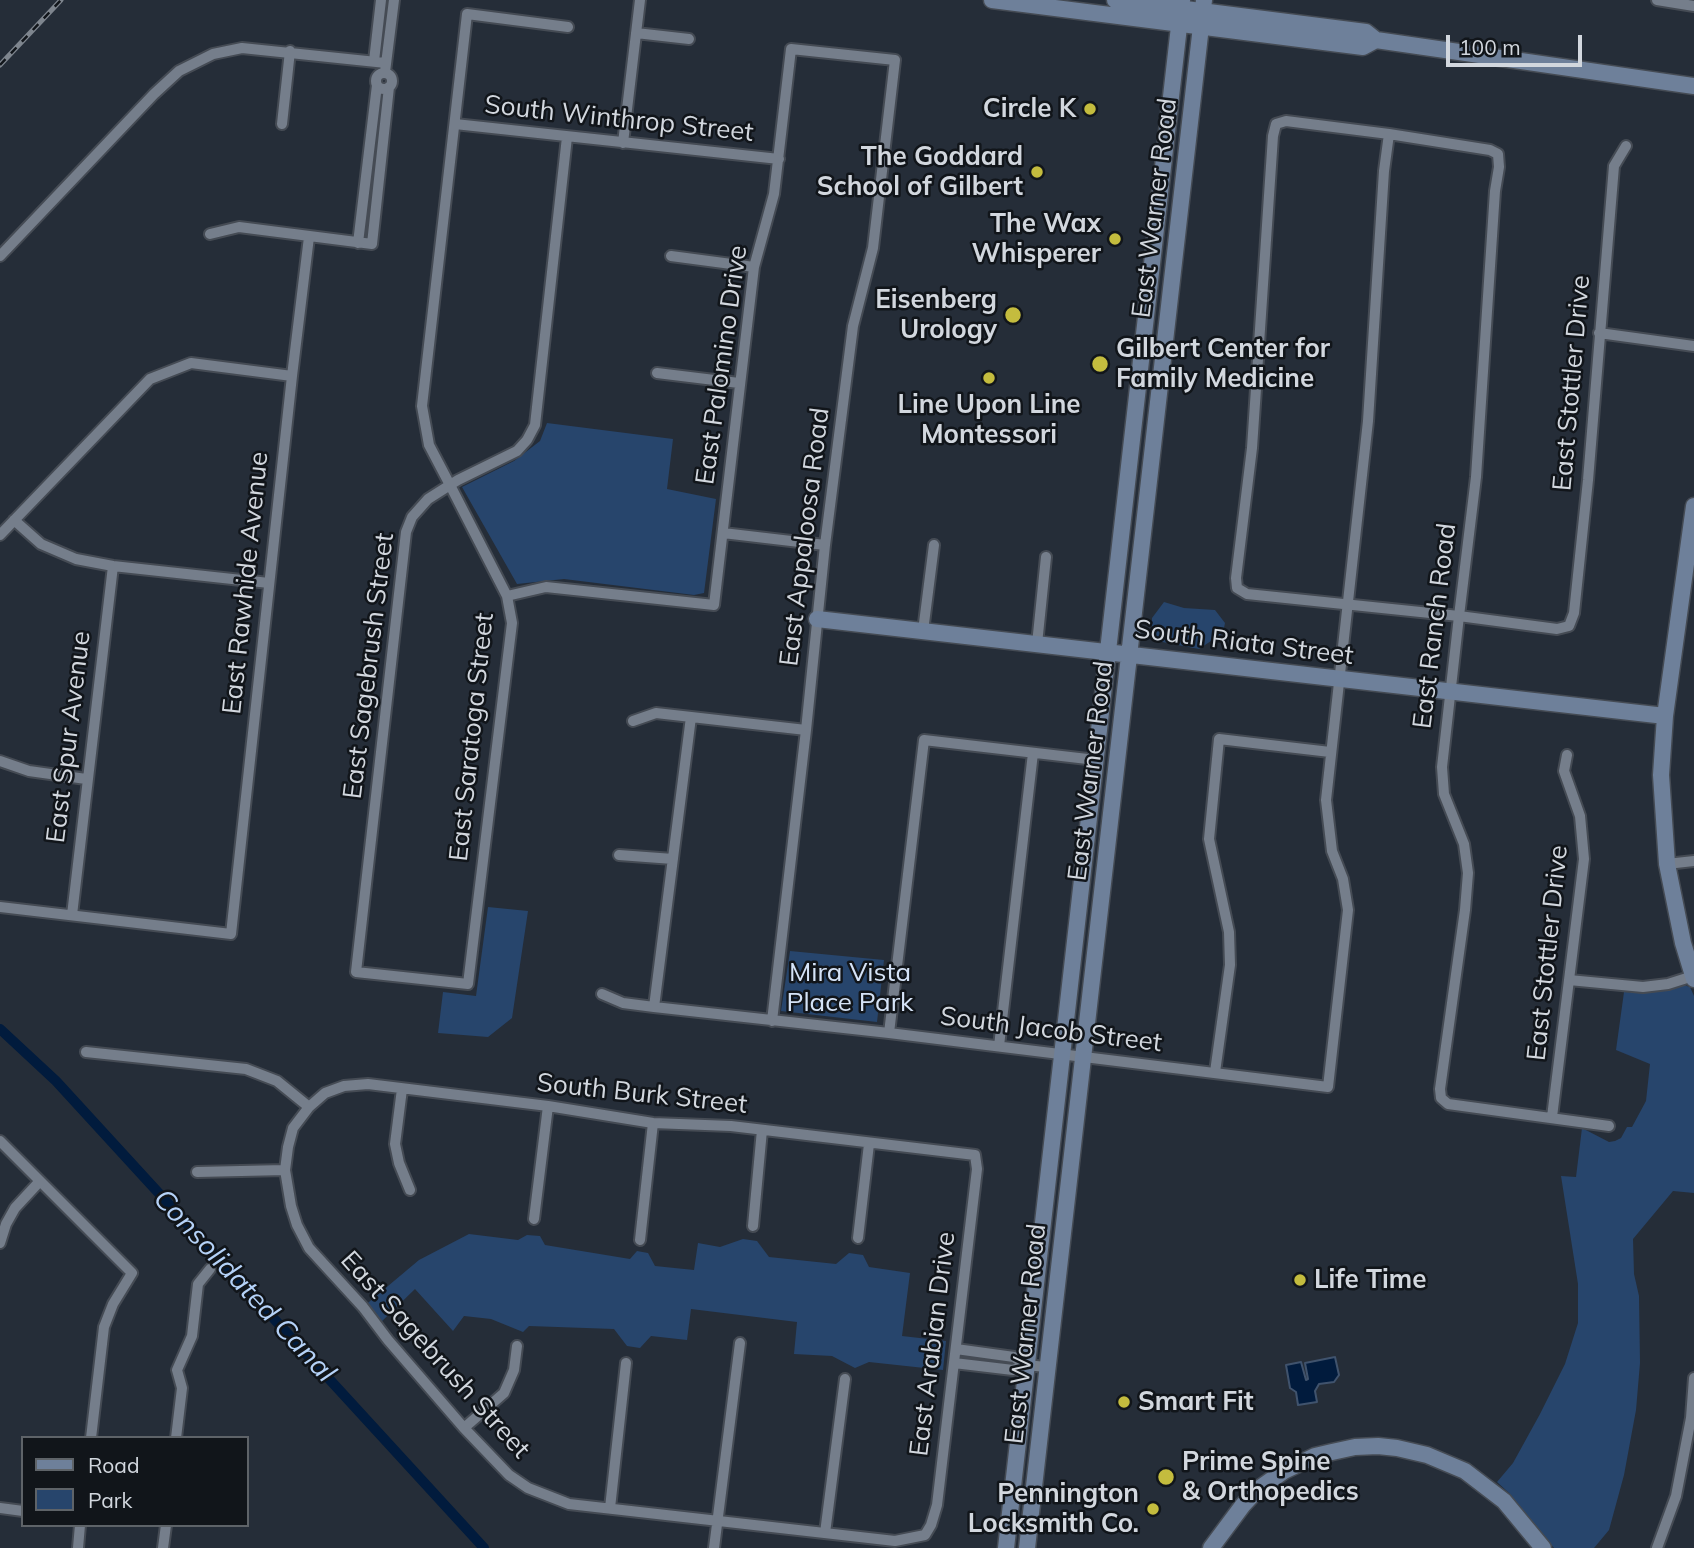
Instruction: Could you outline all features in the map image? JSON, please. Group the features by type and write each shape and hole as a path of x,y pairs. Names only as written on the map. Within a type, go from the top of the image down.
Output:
{"main road":[{"path":"992,0 1203,12 1366,32 1376,40 1694,86"},
{"path":"1115,0 1181,10"},
{"name":"East Warner Road","path":"1006,1548 1181,10"},
{"name":"East Warner Road","path":"1027,1548 1203,12"},
{"path":"1150,290 1170,293"},
{"path":"1693,977 1683,943 1667,864 1661,775 1665,716 1694,506"},
{"name":"South Riata Street","path":"817,619 1665,716"},
{"path":"1211,1548 1257,1490 1284,1471 1315,1456 1378,1446 1427,1455 1465,1471 1504,1501 1543,1548"}],"street":[{"path":"210,234 239,227 372,244 389,87 392,82 382,65 381,0"},
{"path":"358,243 376,78 382,65 394,0"},
{"path":"623,143 640,0"},
{"path":"1657,0 1694,6"},
{"path":"567,136 535,425 517,451 450,485 429,445 422,406 467,14 568,27"},
{"path":"636,33 689,39"},
{"path":"0,256 154,94 180,71 213,54 242,48 270,49 382,65"},
{"name":"East Palomino Drive","path":"507,596 531,589 562,587 714,605 754,267 774,194 791,49 895,60"},
{"path":"282,124 290,51"},
{"name":"East Appaloosa Road","path":"772,1021 825,545 853,326 873,248 895,60"},
{"path":"377,85 384,89 389,87"},
{"path":"1215,1072 1230,965 1228,932 1209,839 1219,739 1330,752 1338,679 1347,606 1368,421 1384,171 1389,134 1286,121 1276,124 1273,136 1252,448 1237,588 1247,594 1347,606 1459,616"},
{"name":"South Winthrop Street","path":"455,124 779,159"},
{"name":"East Ranch Road","path":"1389,134 1490,150 1497,154 1499,167 1495,191 1476,477 1441,767 1444,794 1464,844 1468,873 1441,1098 1448,1104 1552,1117"},
{"path":"370,136 385,138"},
{"name":"East Stottler Drive","path":"1459,616 1557,629 1569,626 1574,613 1614,166 1626,146"},
{"path":"367,167 381,168"},
{"name":"East Rawhide Avenue","path":"72,915 231,934 309,237"},
{"path":"671,256 754,267"},
{"path":"1599,333 1694,346"},
{"path":"0,535 150,379 191,363 292,376"},
{"path":"657,373 739,383"},
{"name":"East Saratoga Street","path":"450,485 507,596 512,623 468,984"},
{"name":"East Sagebrush Street","path":"450,485 428,499 412,517 406,533 356,972 468,984"},
{"path":"14,520 41,544 76,559 113,566 269,583"},
{"path":"723,533 825,545"},
{"path":"923,631 934,545"},
{"path":"1037,644 1046,557"},
{"name":"East Spur Avenue","path":"72,915 113,566"},
{"path":"633,721 656,713 806,730"},
{"path":"654,1007 691,717"},
{"path":"890,1033 924,740 1096,760"},
{"name":"South Jacob Street","path":"602,994 623,1003 654,1007 1328,1087 1348,910 1343,879 1332,850 1326,800 1330,752"},
{"path":"999,1046 1033,753"},
{"name":"East Stottler Drive","path":"1552,1117 1584,859 1580,816 1564,771 1567,755"},
{"path":"0,761 29,771 86,779"},
{"path":"619,855 673,859"},
{"path":"1667,864 1694,860"},
{"path":"0,907 72,915"},
{"path":"1569,980 1643,987 1693,977"},
{"path":"86,1052 246,1069 277,1081 309,1107"},
{"name":"South Burk Street","path":"285,1170 293,1128 309,1107 325,1093 344,1086 368,1084 548,1106 653,1123 731,1126 975,1155"},
{"path":"402,1089 395,1144 410,1190"},
{"path":"534,1219 548,1106"},
{"path":"1552,1117 1609,1126"},
{"path":"640,1240 653,1123"},
{"path":"753,1226 762,1130"},
{"path":"0,1141 132,1273 113,1304 104,1327 91,1436"},
{"path":"858,1238 870,1144"},
{"name":"East Arabian Drive","path":"925,1535 937,1505 977,1169 975,1155"},
{"path":"197,1172 285,1170"},
{"name":"East Sagebrush Street","path":"285,1170 291,1206 309,1248 363,1307 464,1428 509,1475 528,1488 569,1504 895,1541 925,1535"},
{"path":"0,1243 15,1208 40,1181"},
{"path":"176,1436 182,1388 177,1370 192,1336 198,1284 210,1269"},
{"path":"714,1548 740,1343"},
{"path":"464,1428 504,1393 514,1370 517,1346"},
{"path":"956,1349 1014,1357 1026,1365"},
{"path":"610,1508 626,1363"},
{"path":"954,1363 1013,1370 1026,1365 1046,1367"},
{"path":"1657,1548 1676,1496 1691,1418 1694,1378"},
{"path":"825,1533 845,1379"},
{"path":"0,1508 21,1511"},
{"path":"78,1548 80,1527"},
{"path":"163,1548 166,1527"}],"green space":[{"path":"547,423 673,439 667,489 716,499 704,593 694,595 564,579 517,584 462,487 514,461 540,441"},
{"path":"1164,602 1184,608 1215,610 1225,623 1223,633 1199,649 1152,640 1152,618"},
{"path":"488,907 528,911 512,1018 488,1037 438,1033 443,992 476,996"},
{"name":"Mira Vista Place Park","path":"790,951 884,960 877,1022 781,1011"},
{"path":"1684,985 1690,987 1694,996 1694,1193 1673,1191 1633,1239 1634,1274 1639,1296 1640,1363 1636,1410 1624,1475 1609,1530 1594,1548 1554,1548 1497,1482 1513,1463 1540,1414 1565,1364 1578,1323 1578,1284 1561,1176 1576,1177 1582,1128 1609,1142 1615,1141 1621,1138 1627,1127 1632,1127 1646,1101 1650,1064 1616,1050 1624,992 1642,993"},
{"path":"469,1234 518,1240 527,1235 540,1236 545,1245 630,1259 637,1251 648,1253 655,1266 694,1270 698,1243 720,1247 743,1239 757,1241 769,1257 836,1264 849,1253 863,1255 869,1267 910,1273 902,1336 946,1341 943,1370 869,1362 855,1368 832,1356 794,1354 797,1322 691,1309 687,1340 651,1336 640,1348 627,1346 614,1329 529,1326 523,1332 491,1319 464,1316 453,1331 415,1289 378,1325 363,1307 419,1260"}],"shaded area":[{"path":"1335,1357 1339,1375 1334,1382 1319,1384 1315,1391 1317,1402 1298,1405 1296,1392 1290,1388 1286,1365 1301,1362 1306,1380 1305,1363"}],"waterway":[{"name":"Consolidated Canal","path":"0,1029 56,1081 484,1548"}],"railway":[{"path":"0,65 61,0"}],"place":[{"name":"Circle K","path":"1090,109"},
{"name":"The Goddard School of Gilbert","path":"1037,172"},
{"name":"The Wax Whisperer","path":"1115,239"},
{"name":"Eisenberg Urology","path":"1013,315"},
{"name":"Gilbert Center for Family Medicine","path":"1100,364"},
{"name":"Line Upon Line Montessori","path":"989,378"},
{"name":"Life Time","path":"1300,1280"},
{"name":"Smart Fit","path":"1124,1402"},
{"name":"Prime Spine & Orthopedics","path":"1166,1477"},
{"name":"Pennington Locksmith Co.","path":"1153,1509"}]}
